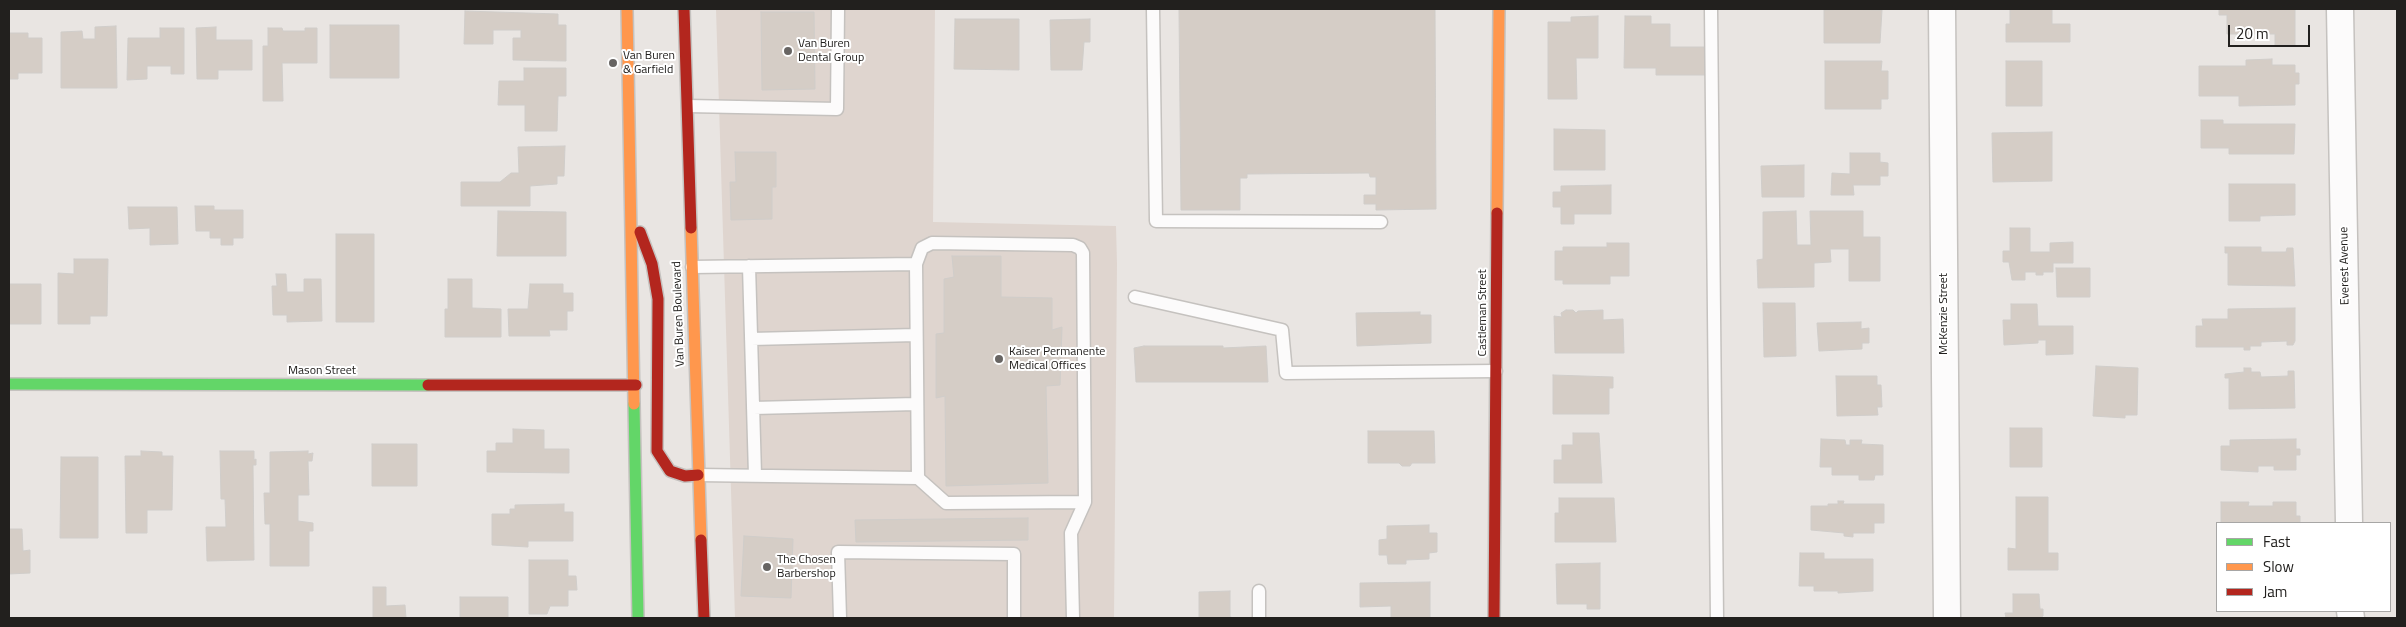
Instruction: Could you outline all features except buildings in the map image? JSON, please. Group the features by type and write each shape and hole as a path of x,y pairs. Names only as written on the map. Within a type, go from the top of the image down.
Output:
{"main road":[{"path":"627,9 636,385 638,618"},
{"name":"Van Buren Boulevard","path":"684,9 704,618"},
{"name":"Castleman Street","path":"1494,618 1499,9"},
{"path":"631,209 652,264 658,299 657,451 670,471 685,476 698,475"},
{"name":"Mason Street","path":"9,384 636,385"}],"street":[{"name":"McKenzie Street","path":"1942,9 1947,618"},
{"name":"Everest Avenue","path":"2340,9 2349,522"}],"lane":[{"path":"688,106 837,109 838,9"},
{"path":"1154,9 1156,221 1381,222"},
{"path":"1711,9 1717,618"},
{"path":"918,478 916,264 922,248 932,243 1072,245 1080,248 1083,253 1085,502 1071,533 1072,618"},
{"path":"692,267 916,264"},
{"path":"749,266 755,475"},
{"path":"1135,297 1282,330 1286,373 1496,371"},
{"path":"751,339 916,336"},
{"path":"753,408 916,404"},
{"path":"698,475 918,478 946,502 1085,502"},
{"path":"840,618 838,552 1014,554 1014,618"},
{"path":"1259,591 1259,618"}],"shaded area":[{"path":"716,9 935,9 933,222 1116,226 1114,618 735,618"}],"traffic: fast":[{"path":"9,384 428,385"},
{"path":"634,404 638,618"}],"traffic: slow":[{"path":"627,9 634,404"},
{"path":"1497,213 1499,9"},
{"path":"691,228 701,540"}],"traffic: jam":[{"path":"684,9 691,228"},
{"path":"1494,618 1497,213"},
{"path":"640,232 652,264 658,299 657,451 670,471 685,476 698,475"},
{"path":"428,385 636,385"},
{"path":"701,540 704,618"}],"place":[{"name":"Van Buren Dental Group","path":"788,51"},
{"name":"Van Buren & Garfield","path":"613,63"},
{"name":"Kaiser Permanente Medical Offices","path":"999,359"},
{"name":"The Chosen Barbershop","path":"767,567"}]}
